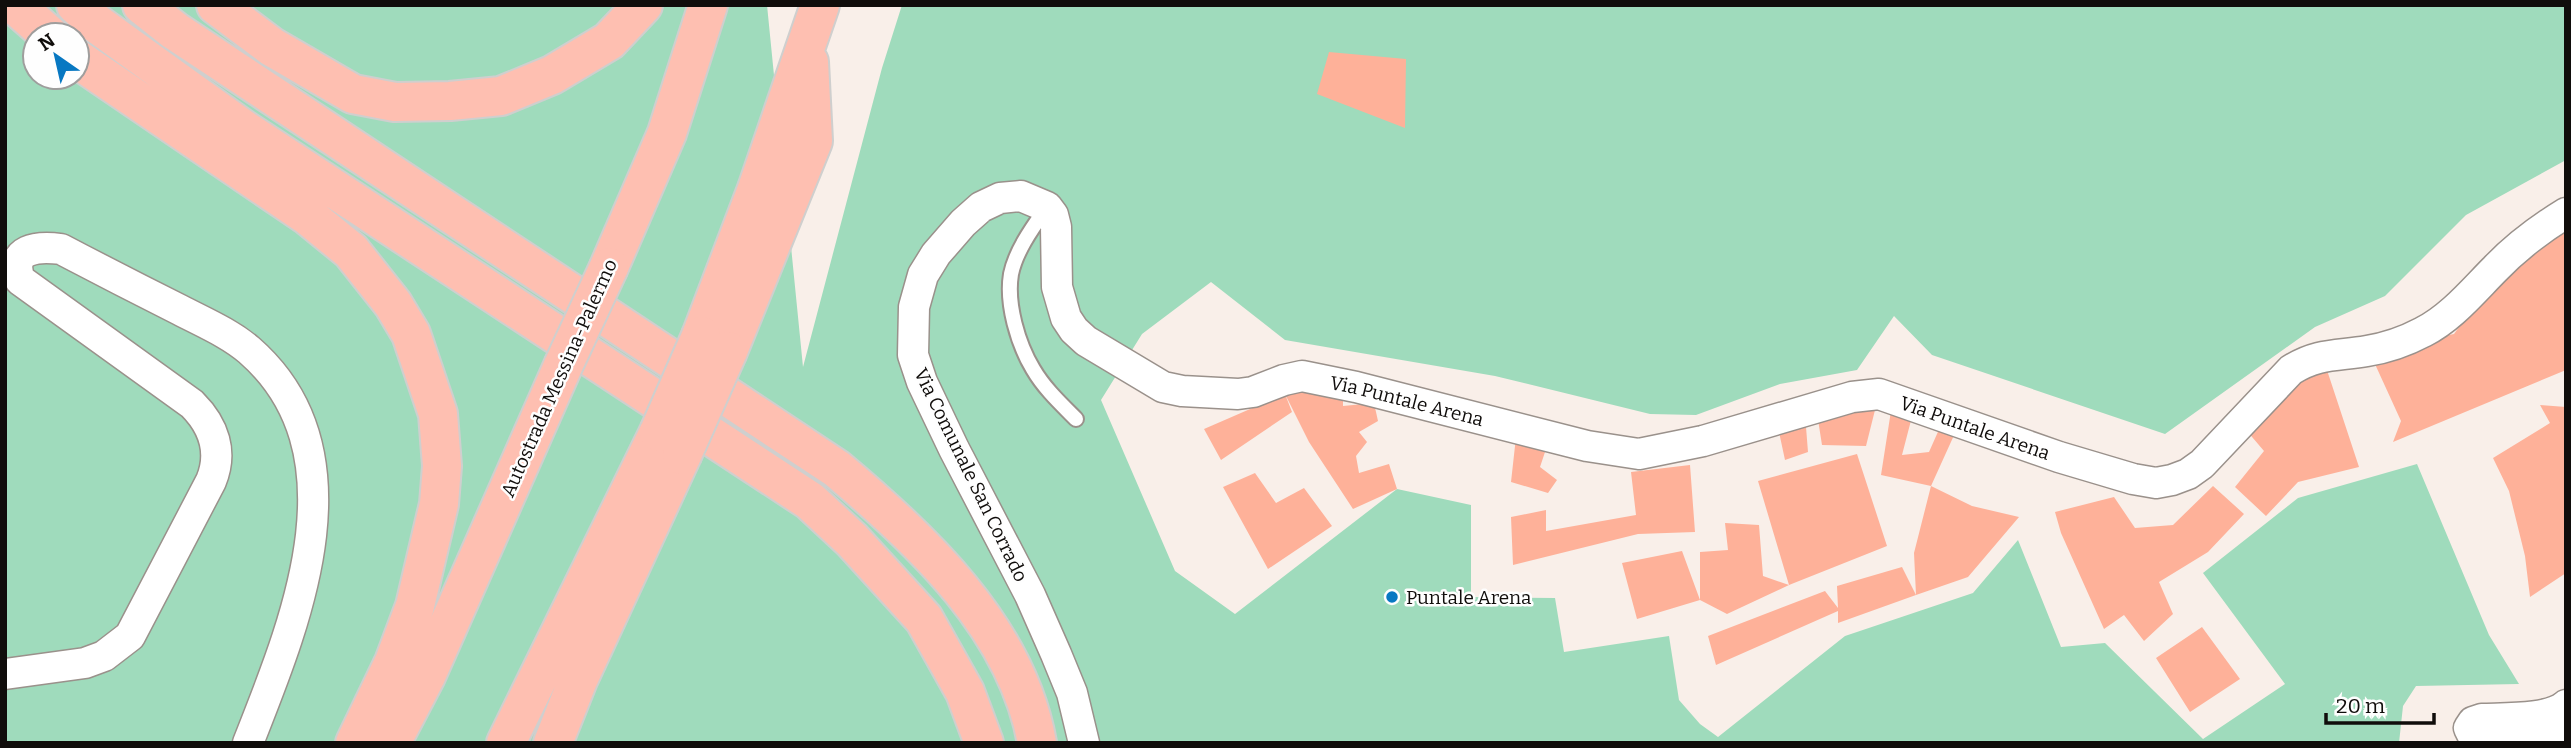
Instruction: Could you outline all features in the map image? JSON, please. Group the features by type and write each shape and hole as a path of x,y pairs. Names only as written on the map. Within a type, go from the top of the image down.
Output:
{"highway":[{"path":"15,5 33,21"},
{"path":"76,5 97,24 243,129 810,501 852,540 924,619 965,692 984,743"},
{"path":"142,5 175,32 837,469 888,512 958,586 1014,668 1037,743"},
{"path":"216,5 272,47 353,94 395,102 450,102 500,96 552,75 609,41 643,5"},
{"name":"Autostrada Messina-Palermo","path":"391,743 426,676 667,133 708,5"},
{"path":"553,743 670,443 714,344 757,189 814,22"},
{"path":"91,69 308,216 351,251 393,304 411,334 438,414 442,466 439,504 415,606 394,662 355,743"},
{"path":"506,743 670,443"}],"street":[{"name":"Via Comunale San Corrado","path":"1047,207 1012,195 981,208 963,223 936,254 923,275 914,307 913,355 922,382 954,449 1030,595 1072,693 1084,743"},
{"name":"Via Puntale Arena","path":"1047,207 1056,227 1055,269 1061,304 1074,330 1086,341 1163,387 1182,391 1253,392 1303,376 1587,446 1639,454 1703,441 1852,397 1879,394 2102,471 2156,483 2188,474 2202,464 2291,370 2307,360 2322,355 2369,351 2424,332 2463,300 2518,246 2566,213"},
{"path":"5,674 85,663 104,656 130,636 211,481 217,457 217,446 208,423 192,404 20,280 15,268 19,258 27,250 45,247 61,250 230,336 262,364 289,401 298,420 307,445 312,481 313,536 293,624 248,743"},
{"path":"2566,705 2558,712 2546,715 2482,719 2473,722 2469,728 2479,739 2566,732"}],"lane":[{"path":"1047,207 1018,253 1011,274 1013,312 1019,338 1032,369 1052,395 1076,419"}],"green space":[{"path":"5,5 767,5 803,367 882,68 902,5 2566,5 2566,160 2466,215 2385,296 2315,327 2165,434 1932,355 1894,316 1857,370 1780,384 1696,415 1650,414 1495,376 1285,340 1211,282 1142,334 1101,400 1175,571 1235,614 1397,489 1471,505 1471,597 1555,598 1564,652 1669,636 1679,700 1700,724 1718,737 1845,636 1973,593 2018,540 2061,647 2105,643 2203,739 2285,684 2203,573 2298,498 2417,464 2489,635 2519,684 2416,686 2403,706 2399,743 5,743"}],"building":[{"path":"1329,52 1406,59 1405,128 1317,94"},
{"path":"2566,226 2566,370 2393,442 2401,421 2369,351 2454,334 2518,246"},
{"path":"2322,355 2359,467 2298,482 2266,516 2235,487 2264,451 2241,424"},
{"path":"1343,384 1343,406 1374,403 1378,421 1359,432 1367,442 1356,456 1359,473 1389,464 1397,489 1353,509 1309,442 1285,394"},
{"path":"1285,394 1292,412 1221,460 1204,429"},
{"path":"1879,394 1866,446 1822,445 1816,407"},
{"path":"1893,398 1915,405 1902,455 1929,452 1945,416 1960,422 1931,486 1881,475"},
{"path":"2540,405 2566,407 2566,573 2530,597 2525,556 2509,491 2493,458 2550,423"},
{"path":"1806,427 1808,452 1785,460 1779,432"},
{"path":"1517,428 1550,437 1540,467 1557,480 1548,493 1511,482"},
{"path":"1857,454 1887,546 1789,585 1758,481"},
{"path":"1690,465 1695,532 1638,534 1513,565 1511,517 1546,510 1546,531 1636,515 1631,472"},
{"path":"1255,473 1276,503 1304,488 1332,526 1268,569 1223,487"},
{"path":"1931,486 1972,506 2019,517 1968,577 1916,595 1914,553"},
{"path":"2213,486 2244,514 2208,552 2159,582 2173,614 2144,641 2124,615 2104,629 2061,533 2055,512 2114,497 2135,528 2173,525"},
{"path":"1725,523 1759,525 1763,576 1789,585 1727,614 1700,600 1700,552 1728,550"},
{"path":"1682,551 1700,600 1637,619 1622,563"},
{"path":"1902,567 1916,595 1838,623 1838,611 1716,665 1708,636 1825,591 1838,608 1837,586"},
{"path":"2202,627 2240,679 2190,712 2156,658"}],"place":[{"name":"Puntale Arena","path":"1392,597"}]}
